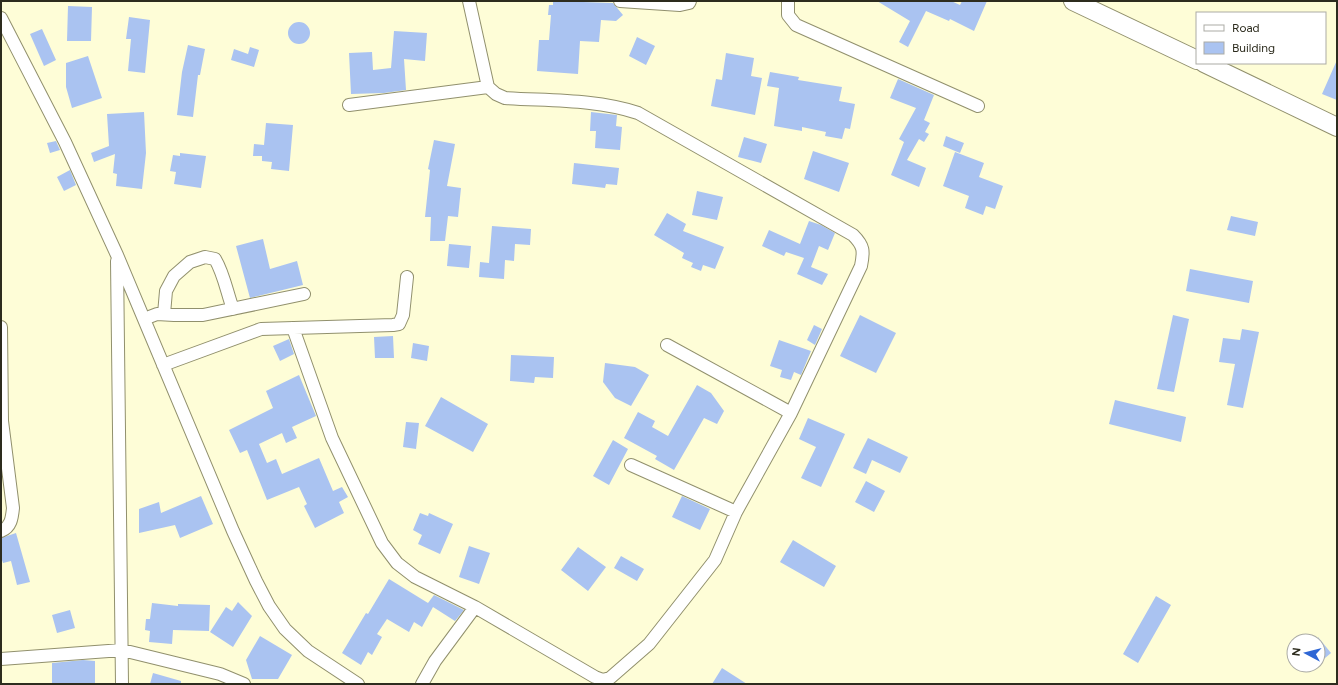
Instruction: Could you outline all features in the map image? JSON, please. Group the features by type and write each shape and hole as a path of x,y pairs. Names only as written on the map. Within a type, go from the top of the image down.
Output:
{"main road":[{"path":"1073,1 1196,60"},
{"path":"1206,64 1337,127"}],"street":[{"path":"293,328 332,438 382,543 397,563 416,577 475,607 595,677 603,680 610,678 650,644 715,560 736,512 791,413 861,266 863,256 861,243 853,235 638,114 620,108 599,104 505,98 496,94 488,87 469,1"},
{"path":"620,1 680,6 689,3 690,1"},
{"path":"788,1 788,15 796,25 978,106"},
{"path":"1,18 65,142 117,255 233,531 269,606 285,629 308,651 358,684"},
{"path":"348,105 488,87"},
{"path":"117,255 122,684"},
{"path":"164,314 166,291 174,276 190,262 205,257 215,258 220,268 226,292 233,309"},
{"path":"163,365 261,329 393,326 400,324 403,315 407,277"},
{"path":"144,318 157,314 203,315 304,294"},
{"path":"1,327 2,421 13,508 12,521 3,531 1,531"},
{"path":"667,345 791,413"},
{"path":"631,465 736,512"},
{"path":"422,684 435,661 475,607"},
{"path":"1,659 122,650 220,674 244,684"}],"building":[{"path":"553,1 613,3 623,15 616,21 601,20 599,42 580,41 578,74 537,71 539,40 549,40 551,15 548,15 549,5 553,5"},
{"path":"877,1 951,1 960,5 962,1 987,1 974,31 950,19 949,21 926,11 908,47 899,42 910,21"},
{"path":"68,6 92,7 91,41 67,41"},
{"path":"129,17 150,20 145,73 128,71 131,39 126,39"},
{"path":"299,22 307,25 310,33 307,41 299,44 291,41 288,33 291,25"},
{"path":"42,29 56,60 44,66 30,34"},
{"path":"394,31 427,33 425,61 404,59 406,90 384,93 351,94 349,53 372,52 373,70 391,68"},
{"path":"637,37 655,46 646,65 629,56"},
{"path":"188,45 205,49 200,75 198,75 193,117 177,115 182,72"},
{"path":"250,47 259,50 254,67 231,60 234,49 248,54"},
{"path":"726,53 754,58 751,76 762,78 755,115 711,106 716,79 722,80"},
{"path":"88,56 102,98 72,108 66,87 66,63"},
{"path":"1337,60 1337,100 1322,94"},
{"path":"770,72 799,77 798,80 842,87 839,101 855,104 850,129 845,128 842,139 825,136 826,132 802,127 802,131 774,126 779,88 767,86"},
{"path":"898,79 934,95 924,120 930,123 925,132 929,134 924,142 919,139 907,160 926,168 919,187 891,175 904,142 899,139 916,108 890,98"},
{"path":"144,112 146,153 142,189 116,186 117,174 113,173 115,154 94,162 91,153 109,146 107,114"},
{"path":"591,112 617,115 616,126 622,127 620,150 595,148 596,131 590,131"},
{"path":"266,123 293,125 289,171 271,169 272,162 262,161 262,156 253,156 254,144 264,145"},
{"path":"946,136 964,143 960,153 943,146"},
{"path":"744,137 767,144 761,163 738,157"},
{"path":"434,140 455,144 447,186 461,188 458,217 448,216 445,241 430,241 431,217 425,217 430,170 428,169"},
{"path":"56,141 60,150 50,153 47,143"},
{"path":"813,151 849,163 839,192 804,179"},
{"path":"955,152 984,163 979,177 1003,186 995,209 986,206 983,215 965,208 969,196 943,186"},
{"path":"180,153 206,156 201,188 174,184 176,172 170,171 173,155 180,156"},
{"path":"574,163 619,168 617,185 606,184 605,188 572,184"},
{"path":"70,170 76,185 64,191 57,177"},
{"path":"697,191 723,197 717,220 692,215"},
{"path":"667,213 686,224 683,231 724,247 715,269 703,265 701,271 691,267 693,263 682,258 684,253 654,235"},
{"path":"1231,216 1258,222 1255,236 1227,230"},
{"path":"809,221 821,225 835,233 828,250 819,246 811,267 828,274 822,285 797,274 804,258 786,252 784,256 762,246 769,230 800,244"},
{"path":"492,226 531,229 530,245 515,244 514,261 505,260 504,279 479,277 480,262 489,263"},
{"path":"263,239 270,269 297,261 303,285 250,298 236,246"},
{"path":"449,244 471,246 469,268 447,266"},
{"path":"1190,269 1253,281 1249,303 1186,291"},
{"path":"860,315 896,333 876,373 840,356"},
{"path":"1173,315 1189,319 1174,392 1157,389"},
{"path":"814,325 822,329 815,345 807,340"},
{"path":"1242,329 1259,332 1243,408 1227,405 1235,364 1219,362 1223,338 1240,340"},
{"path":"393,336 394,358 375,358 374,337"},
{"path":"289,339 294,354 280,361 273,346"},
{"path":"779,340 811,351 801,375 794,372 791,380 780,377 782,370 770,366"},
{"path":"413,343 429,346 427,361 411,358"},
{"path":"511,355 554,357 553,378 535,377 534,383 510,381"},
{"path":"605,363 635,367 649,375 631,406 615,398 603,382"},
{"path":"299,375 316,416 292,427 297,438 286,443 282,433 259,444 267,463 276,459 282,474 319,458 333,491 342,487 348,497 339,502 344,513 315,528 304,506 307,504 299,487 267,500 247,450 240,453 229,430 273,408 266,391"},
{"path":"697,385 711,393 724,411 717,424 704,418 674,470 655,459 657,456 624,438 638,412 655,421 652,427 668,436"},
{"path":"441,397 488,424 473,452 425,426"},
{"path":"1115,400 1186,417 1181,442 1109,424"},
{"path":"808,418 845,434 821,487 801,478 816,447 799,439"},
{"path":"406,422 419,423 416,449 403,447"},
{"path":"868,438 908,457 900,473 872,460 866,474 853,468"},
{"path":"613,440 628,449 609,485 593,476"},
{"path":"866,481 885,491 874,512 855,502"},
{"path":"201,496 213,524 180,538 175,525 139,533 139,509 159,502 161,513"},
{"path":"682,496 710,509 700,530 672,517"},
{"path":"420,513 428,516 429,513 453,524 440,554 418,544 422,535 413,530"},
{"path":"16,533 30,582 17,585 11,561 3,563 1,557 1,538"},
{"path":"793,540 836,566 824,587 780,562"},
{"path":"469,546 490,553 479,584 459,577"},
{"path":"578,547 606,567 588,591 561,570"},
{"path":"621,556 644,569 637,581 614,568"},
{"path":"389,579 428,603 434,595 464,610 455,621 433,607 422,627 414,622 409,632 387,619 377,634 382,637 372,655 368,652 361,665 342,653"},
{"path":"1156,596 1171,605 1138,663 1123,654"},
{"path":"238,602 252,616 233,647 210,632 226,607 232,611"},
{"path":"152,603 178,606 178,604 210,605 209,631 173,630 172,644 149,642 150,631 145,630 146,619 150,619"},
{"path":"70,610 75,628 57,633 52,615"},
{"path":"260,636 292,655 278,679 252,679 246,660"},
{"path":"1326,647 1331,653 1326,657"},
{"path":"83,660 95,661 95,684 52,683 52,663"},
{"path":"722,668 747,684 712,684"},
{"path":"153,673 181,681 181,684 150,684"}]}
